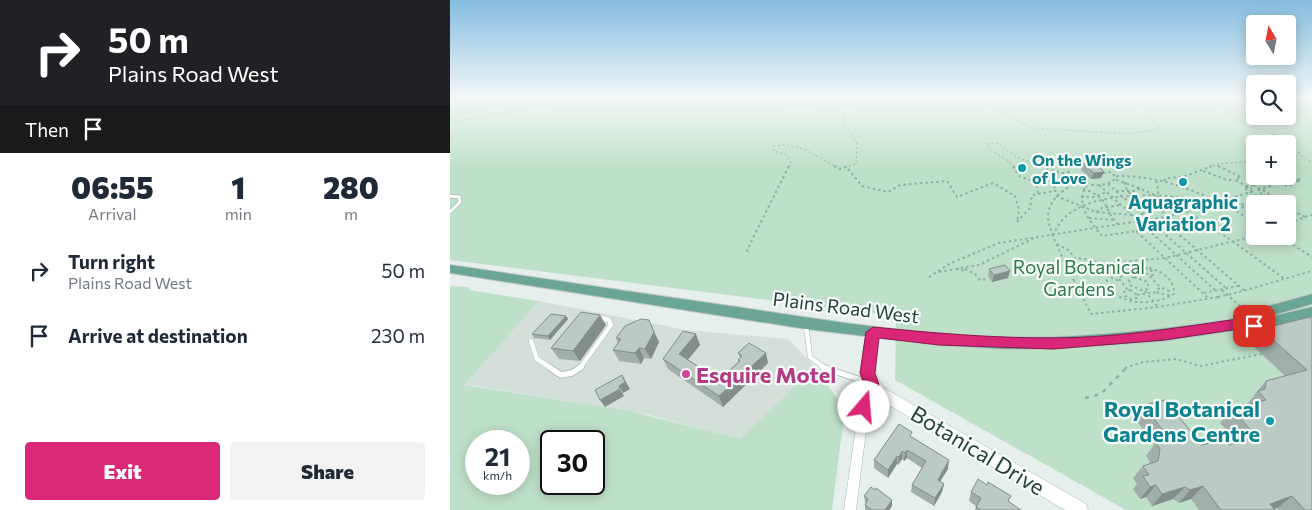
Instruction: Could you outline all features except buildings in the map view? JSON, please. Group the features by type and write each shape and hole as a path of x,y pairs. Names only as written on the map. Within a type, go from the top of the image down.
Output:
{"main road":[{"name":"Plains Road West","path":"450,269 806,323 939,339 1053,343 1164,335 1238,324 1269,323 1312,312"},
{"name":"Plains Road West","path":"1238,324 1244,318 1312,299"}],"street":[{"path":"850,510 864,407 872,384 868,373 873,332"},
{"name":"Botanical Drive","path":"872,384 879,392 1080,510"}],"lane":[{"path":"450,196 459,197 460,202 450,212"},
{"path":"531,341 537,359 561,375 572,374 580,368 611,325 609,320 603,318"},
{"path":"806,323 810,356 817,363 846,376 860,378 872,384"}],"path":[{"path":"748,252 790,163 785,154 774,150 774,147 778,143 790,144 840,169 847,168 856,164 857,142 844,121"},
{"path":"1015,121 1033,128 1074,129 1098,133 1151,132 1159,127 1154,121"},
{"path":"1241,121 1277,136 1312,163"},
{"path":"1038,194 1036,182 1019,176 1011,163 990,150 987,144 998,143 1016,157 1062,173 1067,180 1053,188 1054,191"},
{"path":"1296,156 1299,152"},
{"path":"1164,181 1166,178 1183,178 1215,165 1246,162"},
{"path":"1202,171 1213,173 1225,180 1235,180 1241,177 1215,165"},
{"path":"847,168 862,186 888,192 900,185 947,181 957,197 993,183 1015,196 1019,210 1017,222 1030,208 1032,195 1054,191"},
{"path":"1062,173 1070,172"},
{"path":"1103,173 1111,172 1116,179 1142,187 1174,203 1286,280"},
{"path":"1246,217 1201,192 1164,181 1120,176 1108,184 1087,185 1080,183 1071,185 1057,195 1048,212 1048,224 1052,236 1091,314 1158,307 1218,297 1286,280 1312,271"},
{"path":"1080,183 1075,178 1081,177"},
{"path":"1142,214 1154,207 1158,201 1160,195 1156,180"},
{"path":"1235,180 1253,190 1250,193"},
{"path":"1125,182 1127,191 1133,196 1162,211 1167,216"},
{"path":"1108,184 1227,289"},
{"path":"1087,185 1080,197 1083,208 1102,236 1148,229"},
{"path":"1099,185 1216,291"},
{"path":"1246,186 1253,185 1268,192 1268,195"},
{"path":"1262,189 1273,185"},
{"path":"1246,186 1244,188 1255,195"},
{"path":"1116,191 1135,191 1142,187"},
{"path":"1083,189 1098,195 1105,201 1110,207 1113,220 1119,225"},
{"path":"1262,189 1259,191 1265,195"},
{"path":"1054,191 1057,195 1083,208 1096,212 1111,215 1133,215"},
{"path":"1080,197 1090,198 1107,192"},
{"path":"929,277 951,263 999,243 1148,220 1188,212 1250,193"},
{"path":"1052,236 1062,219 1083,208 1123,197 1187,196 1221,202"},
{"path":"1232,198 1245,206 1236,211"},
{"path":"1131,204 1158,201"},
{"path":"1162,211 1174,203"},
{"path":"1096,212 1121,205"},
{"path":"1296,212 1305,217"},
{"path":"1296,221 1312,215"},
{"path":"1089,218 1113,220"},
{"path":"1157,227 1198,218"},
{"path":"1168,225 1245,291"},
{"path":"1136,230 1209,298"},
{"path":"938,272 957,268 961,271 996,258 1012,247 1036,237"},
{"path":"1069,268 1165,258 1246,239"},
{"path":"1057,244 1070,251 1074,258 1090,259 1099,266"},
{"path":"1293,245 1312,257"},
{"path":"1123,263 1134,277 1148,282 1155,282"},
{"path":"1125,266 1147,268 1162,274 1173,284 1175,291 1171,296 1154,302 1129,300 1119,296 1108,287 1105,276 1110,271 1125,266"},
{"path":"1141,272 1141,269 1147,268 1153,272 1150,276"},
{"path":"966,269 975,274 980,280 988,279"},
{"path":"1110,271 1122,274 1141,272 1150,276 1160,288 1169,291 1171,296"},
{"path":"1110,271 1111,276 1119,279 1128,290 1137,294 1158,292 1164,296 1171,296"},
{"path":"1119,279 1122,278 1122,274"},
{"path":"1130,284 1129,280 1134,277"},
{"path":"1145,290 1149,287 1148,282"},
{"path":"1124,285 1130,284 1137,289 1145,290 1158,307"},
{"path":"1204,293 1239,286"},
{"path":"1158,292 1160,288"},
{"path":"1128,290 1124,293 1129,300"},
{"path":"1222,290 1240,306"},
{"path":"1129,300 1137,298 1137,294"},
{"path":"1085,398 1101,394 1119,372 1130,365 1143,362 1176,360 1200,366 1262,354"}],"shaded area":[{"path":"539,301 686,330 788,339 815,367 740,440 649,415 463,384"}],"green space":[{"name":"Royal Botanical Gardens","path":"450,121 1246,121 1246,125 1296,125 1296,121 1312,121 1312,510 1126,510 895,380 896,316 450,260"},
{"path":"450,286 469,287 469,290 539,301 464,385 629,411 740,439 815,367 845,409 832,510 450,510"}],"place":[{"name":"On the Wings of Love","path":"1022,168"},
{"name":"Aquagraphic Variation 2","path":"1183,182"},
{"name":"Esquire Motel","path":"686,374"},
{"name":"Royal Botanical Gardens Centre","path":"1270,421"}],"route":[{"path":"864,407 872,384 868,373 868,364 873,332 1004,343 1053,343 1164,335 1238,324 1254,326"}]}
